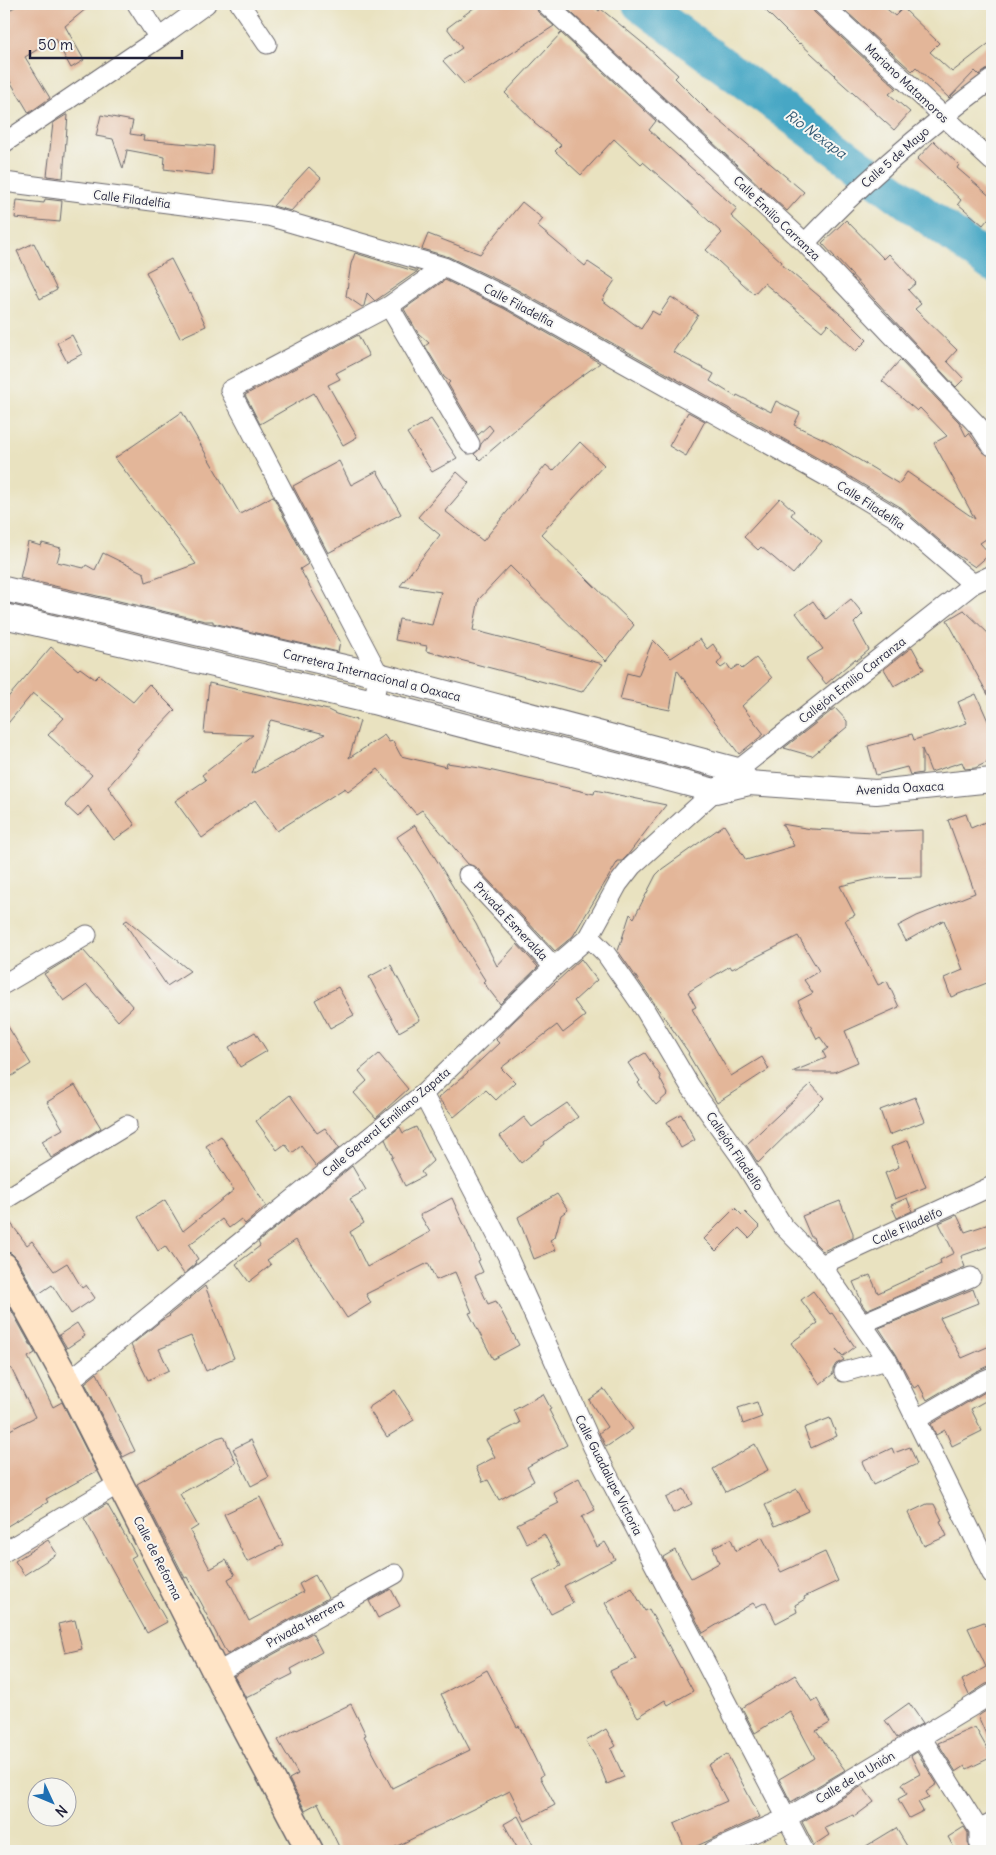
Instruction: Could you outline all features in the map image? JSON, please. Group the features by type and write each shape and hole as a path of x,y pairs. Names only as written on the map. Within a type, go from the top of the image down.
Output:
{"main road":[{"name":"Calle de Reforma","path":"4,1266 68,1382 216,1673 310,1851"}],"street":[{"path":"137,4 159,38"},
{"path":"4,143 206,4"},
{"path":"240,4 267,44"},
{"name":"Calle Emilio Carranza","path":"546,4 805,243 981,429 992,446"},
{"name":"Mariano Matamoros","path":"822,4 992,161"},
{"name":"Calle 5 de Mayo","path":"805,243 836,210 898,154 943,116 992,79"},
{"name":"Calle Filadelfia","path":"4,182 268,216 444,267 508,298 831,479 888,513 973,584"},
{"path":"373,702 379,674 230,390 389,306 444,267"},
{"path":"389,306 470,444"},
{"name":"Callejón Emilio Carranza","path":"743,776 973,584 992,575"},
{"name":"Carretera Internacional a Oaxaca","path":"4,589 379,674 743,776"},
{"path":"4,616 373,702 715,790"},
{"name":"Avenida Oaxaca","path":"715,790 743,776 876,792 992,780"},
{"name":"Calle General Emiliano Zapata","path":"68,1382 423,1094 554,967 589,937 618,884 632,866 715,790"},
{"name":"Privada Esmeralda","path":"468,874 554,967"},
{"path":"4,984 87,935"},
{"name":"Callejón Filadelfo","path":"589,937 606,954 645,1010 690,1086 740,1156 783,1226 821,1266 863,1323 887,1360 992,1574"},
{"name":"Calle Guadalupe Victoria","path":"423,1094 507,1255 593,1446 804,1851"},
{"path":"4,1200 127,1125"},
{"name":"Calle Filadelfo","path":"821,1266 992,1186"},
{"path":"863,1323 971,1277"},
{"path":"844,1372 887,1360"},
{"path":"917,1419 980,1382 992,1377"},
{"path":"4,1552 120,1483"},
{"name":"Privada Herrera","path":"216,1673 395,1574"},
{"name":"Calle de la Unión","path":"714,1851 787,1818 992,1694"},
{"path":"922,1737 986,1826 979,1842 983,1851"}],"building":[{"path":"20,4 92,4 65,26 84,60 71,68 55,39 25,57 50,98 29,113 4,71 4,13"},
{"path":"479,4 535,4 538,12 554,26 464,84 443,61 462,48 447,28"},
{"path":"562,4 591,4 599,11 601,9 678,75 675,78 708,111 804,192 787,211"},
{"path":"759,4 811,4 814,12 896,88 889,94 910,112 894,130 799,44"},
{"path":"838,4 881,4 895,16 903,8 939,43 930,52 952,72 992,41 992,66 979,75 975,71 949,98 916,67 912,71"},
{"path":"561,33 656,121 649,130 737,209 731,216 782,262 781,264 845,318 867,340 856,351 828,324 822,331 764,283 754,294 706,250 722,233 673,188 643,162 641,164 614,139 581,175 555,151 561,145 534,123 505,93"},
{"path":"68,115 63,178 47,176 53,123"},
{"path":"101,115 133,121 130,134 144,136 143,140 214,146 212,175 164,169 165,157 127,150 123,169 113,139 96,136"},
{"path":"934,141 959,165 957,168 992,198 992,214 983,225 958,204 961,200 917,159"},
{"path":"309,167 321,178 291,211 273,206"},
{"path":"45,199 62,201 60,222 15,218 17,200 44,203"},
{"path":"522,202 543,219 537,226 585,266 588,262 615,280 602,300 641,329 652,311 659,315 671,297 698,315 673,352 714,374 710,381 736,397 737,395 771,412 776,401 800,413 794,425 828,441 899,484 907,472 975,519 934,443 947,436 920,408 917,411 882,381 900,360 959,422 966,436 969,433 983,452 992,457 992,551 986,539 980,543 990,554 975,567 954,553 902,508 837,469 514,288 449,257 422,249 428,234 480,254"},
{"path":"846,220 884,259 889,254 916,283 908,290 921,304 915,309 957,350 947,361 964,379 956,387 822,243"},
{"path":"34,243 57,290 40,299 17,251"},
{"path":"355,253 418,271 375,301 367,293 364,306 362,307 346,296 351,264"},
{"path":"171,259 189,294 191,293 206,326 180,338 146,272"},
{"path":"445,280 503,308 600,363 559,392 480,460 474,454 493,430 489,425 478,435 448,384 450,382 444,377 425,346 429,343 418,333 404,309"},
{"path":"72,335 82,354 67,362 57,343"},
{"path":"358,335 369,356 336,373 340,379 328,385 357,437 343,445 314,393 260,424 245,395"},
{"path":"182,412 240,514 273,496 308,564 300,569 340,641 338,652 213,623 213,621 205,621 20,578 28,542 41,546 42,543 61,548 57,562 84,568 86,565 95,570 103,553 144,573 146,582 196,564 115,458"},
{"path":"688,412 705,421 686,456 669,446"},
{"path":"431,419 457,458 432,472 407,433"},
{"path":"580,442 604,465 541,534 634,625 606,661 510,566 479,599 473,630 603,664 582,692 426,651 427,646 395,640 399,619 432,625 441,592 400,586 440,535 418,517 457,472 469,483 445,511 483,541 546,465 553,471"},
{"path":"339,461 351,485 377,471 401,514 328,553 293,486"},
{"path":"780,498 794,511 791,515 822,541 793,574 761,547 758,550 744,537"},
{"path":"851,599 863,614 854,623 869,650 856,661 855,659 826,684 806,659 823,649 796,613 813,601 826,619"},
{"path":"964,610 992,637 992,702 947,620"},
{"path":"700,639 707,649 713,644 722,658 717,664 721,668 727,664 731,670 738,665 742,669 756,658 772,678 742,706 764,734 739,754 677,670 670,710 620,700 627,673 638,676 653,640 671,658"},
{"path":"51,647 78,670 80,668 95,679 99,675 133,702 149,684 175,710 137,750 139,751 108,787 135,825 114,840 88,806 78,817 65,805 92,775 48,735 64,718 33,693 4,728 4,702"},
{"path":"912,647 924,669 894,686 884,669"},
{"path":"209,683 328,710 360,721 349,758 384,735 389,742 393,741 401,756 446,767 447,763 480,768 594,794 595,790 666,805 627,856 622,861 618,861 573,936 555,951 476,867 468,864 422,810 416,814 378,769 348,792 345,788 277,831 255,800 202,838 175,801 206,780 202,775 253,735 204,733","holes":["271,720 325,734 252,774"]},
{"path":"976,694 992,730 992,760 975,768 965,769 962,762 931,772 922,749 922,773 910,775 907,767 876,775 868,746 912,734 914,740 967,723 958,702"},
{"path":"835,708 847,721 847,727 812,756 784,748"},
{"path":"966,814 971,828 992,819 992,981 951,997 944,978 963,970 944,920 906,941 898,926 917,916 975,893 948,820"},
{"path":"782,824 811,829 874,832 922,830 922,877 875,878 840,886 855,915 845,920 878,985 887,981 899,1007 845,1031 858,1062 834,1072 792,1072 826,1058 823,1052 828,1048 820,1037 817,1039 798,1001 813,993 804,980 819,971 798,936 732,969 730,966 688,992 696,1007 692,1009 731,1076 762,1057 769,1069 717,1103 689,1053 618,951 630,914 634,918 656,875 662,869 724,825 746,860 794,846"},
{"path":"415,825 476,924 497,966 517,944 538,967 500,1004 483,982 485,980 459,939 433,892 397,837"},
{"path":"127,920 190,971 167,986 124,922"},
{"path":"83,950 133,1007 118,1021 87,985 64,1001 44,974"},
{"path":"581,959 597,980 574,1001 585,1016 563,1033 557,1025 501,1068 515,1082 496,1100 486,1090 454,1117 438,1098 499,1043 496,1040 514,1021"},
{"path":"391,965 420,1020 399,1032 369,977"},
{"path":"338,987 354,1015 330,1028 315,1000"},
{"path":"4,1020 31,1064 4,1081"},
{"path":"255,1032 267,1051 240,1067 229,1047"},
{"path":"645,1053 661,1077 660,1079 668,1094 656,1105 638,1083 640,1081 628,1063"},
{"path":"379,1054 408,1089 376,1118 354,1093 367,1081 359,1071"},
{"path":"811,1084 824,1098 758,1163 746,1145"},
{"path":"75,1085 101,1128 51,1158 42,1141 63,1129 47,1102"},
{"path":"290,1095 317,1133 325,1128 339,1148 316,1166 301,1146 292,1153 285,1144 277,1150 256,1121"},
{"path":"915,1097 925,1121 889,1135 880,1110"},
{"path":"567,1103 578,1117 544,1142 545,1144 521,1163 500,1136 524,1117 532,1127"},
{"path":"681,1114 695,1140 681,1148 667,1122"},
{"path":"400,1127 403,1133 416,1127 433,1161 421,1172 424,1176 405,1186 391,1158 393,1157 385,1139"},
{"path":"221,1136 266,1206 245,1224 241,1219 229,1228 222,1219 189,1245 198,1259 195,1261 196,1264 184,1274 165,1246 158,1251 138,1217 165,1200 183,1231 234,1190 206,1146"},
{"path":"908,1140 926,1187 895,1199 885,1173 899,1167 891,1147"},
{"path":"352,1166 366,1190 350,1199 364,1223 350,1232 367,1267 430,1232 420,1215 452,1198 480,1260 478,1261 483,1272 475,1276 488,1304 496,1301 519,1345 493,1359 469,1313 472,1312 455,1272 436,1280 428,1263 366,1294 371,1303 347,1318 296,1240 267,1260 271,1265 249,1282 236,1264 260,1246 258,1242"},
{"path":"557,1194 568,1210 561,1215 555,1237 550,1240 556,1250 534,1259 518,1217"},
{"path":"907,1198 912,1211 897,1218 891,1205"},
{"path":"840,1201 853,1233 853,1238 823,1251 815,1243 813,1237 811,1237 802,1216"},
{"path":"735,1208 742,1215 745,1212 760,1227 749,1238 739,1228 716,1251 704,1239"},
{"path":"4,1214 27,1245 32,1241 54,1271 67,1263 82,1288 86,1285 95,1298 71,1314 52,1285 37,1295 17,1259 11,1253 4,1251"},
{"path":"957,1215 965,1232 992,1223 992,1245 961,1256 965,1267 866,1310 860,1301 853,1282 870,1275 878,1293 941,1264 940,1260 954,1253 939,1223"},
{"path":"205,1286 234,1358 206,1371 191,1336 159,1349 169,1370 148,1380 131,1345 162,1320 170,1316"},
{"path":"973,1289 978,1303 940,1318 962,1358 992,1345 992,1364 927,1400 919,1385 914,1388 896,1354 879,1328"},
{"path":"813,1291 830,1314 832,1313 855,1347 843,1356 836,1349 844,1360 836,1364 833,1374 820,1384 791,1343 818,1323 801,1300"},
{"path":"4,1297 35,1353 28,1357 53,1407 62,1402 97,1471 46,1499 48,1502 4,1528 4,1433 35,1417 11,1368 4,1372"},
{"path":"77,1323 85,1336 67,1348 59,1335"},
{"path":"97,1373 135,1451 123,1457 85,1383"},
{"path":"604,1389 633,1429 606,1447 599,1433 607,1427 589,1400"},
{"path":"395,1390 414,1420 387,1437 368,1408"},
{"path":"985,1392 989,1399 971,1409 982,1431 952,1446 945,1430 936,1435 931,1424"},
{"path":"543,1394 567,1445 527,1467 534,1481 499,1500 488,1480 483,1482 476,1467 495,1457 486,1440 520,1423 514,1410"},
{"path":"757,1402 762,1417 743,1424 738,1408"},
{"path":"830,1418 837,1436 811,1448 804,1428"},
{"path":"224,1436 236,1463 180,1494 198,1526 190,1531 210,1569 226,1560 235,1575 228,1579 249,1621 303,1592 299,1584 315,1575 328,1598 227,1654 187,1577 185,1578 137,1484 217,1438"},
{"path":"251,1440 269,1477 251,1486 233,1449"},
{"path":"755,1444 768,1470 726,1492 713,1469"},
{"path":"910,1447 917,1464 873,1485 862,1462 892,1448 894,1453"},
{"path":"579,1478 595,1510 582,1517 597,1547 605,1542 615,1559 564,1586 573,1603 551,1614 533,1581 561,1566 544,1534 527,1544 517,1524 559,1503 553,1492"},
{"path":"684,1489 692,1504 673,1513 666,1498"},
{"path":"797,1489 808,1511 775,1526 765,1505"},
{"path":"260,1497 283,1545 247,1562 224,1514"},
{"path":"107,1504 136,1555 131,1558 167,1622 147,1633 84,1518"},
{"path":"927,1504 934,1504 947,1536 924,1546 908,1513"},
{"path":"762,1537 781,1572 825,1552 838,1581 804,1597 805,1599 795,1605 797,1612 776,1623 766,1602 756,1607 753,1603 703,1633 663,1557 675,1550 691,1578 719,1563 713,1547 731,1539 736,1551"},
{"path":"48,1540 57,1554 24,1575 15,1561"},
{"path":"632,1588 645,1611 649,1609 693,1691 668,1705 665,1700 638,1717 610,1671 636,1659 605,1603"},
{"path":"391,1589 400,1606 378,1618 369,1601"},
{"path":"75,1620 82,1649 65,1653 58,1624"},
{"path":"984,1622 992,1639 992,1683 986,1684 969,1695 962,1680 986,1667 968,1628"},
{"path":"312,1633 322,1652 291,1669 293,1674 246,1698 234,1676"},
{"path":"487,1670 517,1727 519,1726 543,1775 540,1777 555,1805 525,1821 510,1791 387,1851 341,1851 318,1803 305,1810 289,1779 298,1774 278,1740 296,1729 351,1704 366,1735 364,1736 392,1788 470,1750 441,1694"},
{"path":"795,1675 812,1702 817,1699 830,1723 816,1731 845,1770 791,1802 779,1779 815,1758 790,1711 755,1733 742,1708"},
{"path":"909,1703 923,1723 897,1738 885,1720"},
{"path":"992,1707 992,1748 978,1716"},
{"path":"975,1727 992,1757 967,1769 965,1766 956,1772 938,1743"},
{"path":"606,1729 616,1746 611,1749 624,1777 607,1784 597,1759 586,1741"},
{"path":"917,1752 937,1784 926,1792 929,1797 918,1802 923,1811 909,1818 898,1799 907,1794 902,1784 920,1774 911,1756"},
{"path":"727,1754 760,1817 686,1851 674,1824 727,1801 708,1765"},
{"path":"862,1786 874,1802 854,1817 853,1815 825,1828 829,1835 814,1845 802,1822"},
{"path":"518,1816 533,1845 521,1851 519,1851 504,1824"},
{"path":"964,1827 968,1833 971,1851 956,1851 948,1837"},
{"path":"896,1828 910,1851 858,1851"}],"waterway":[{"name":"Rio Nexapa","path":"640,4 992,264"}]}
